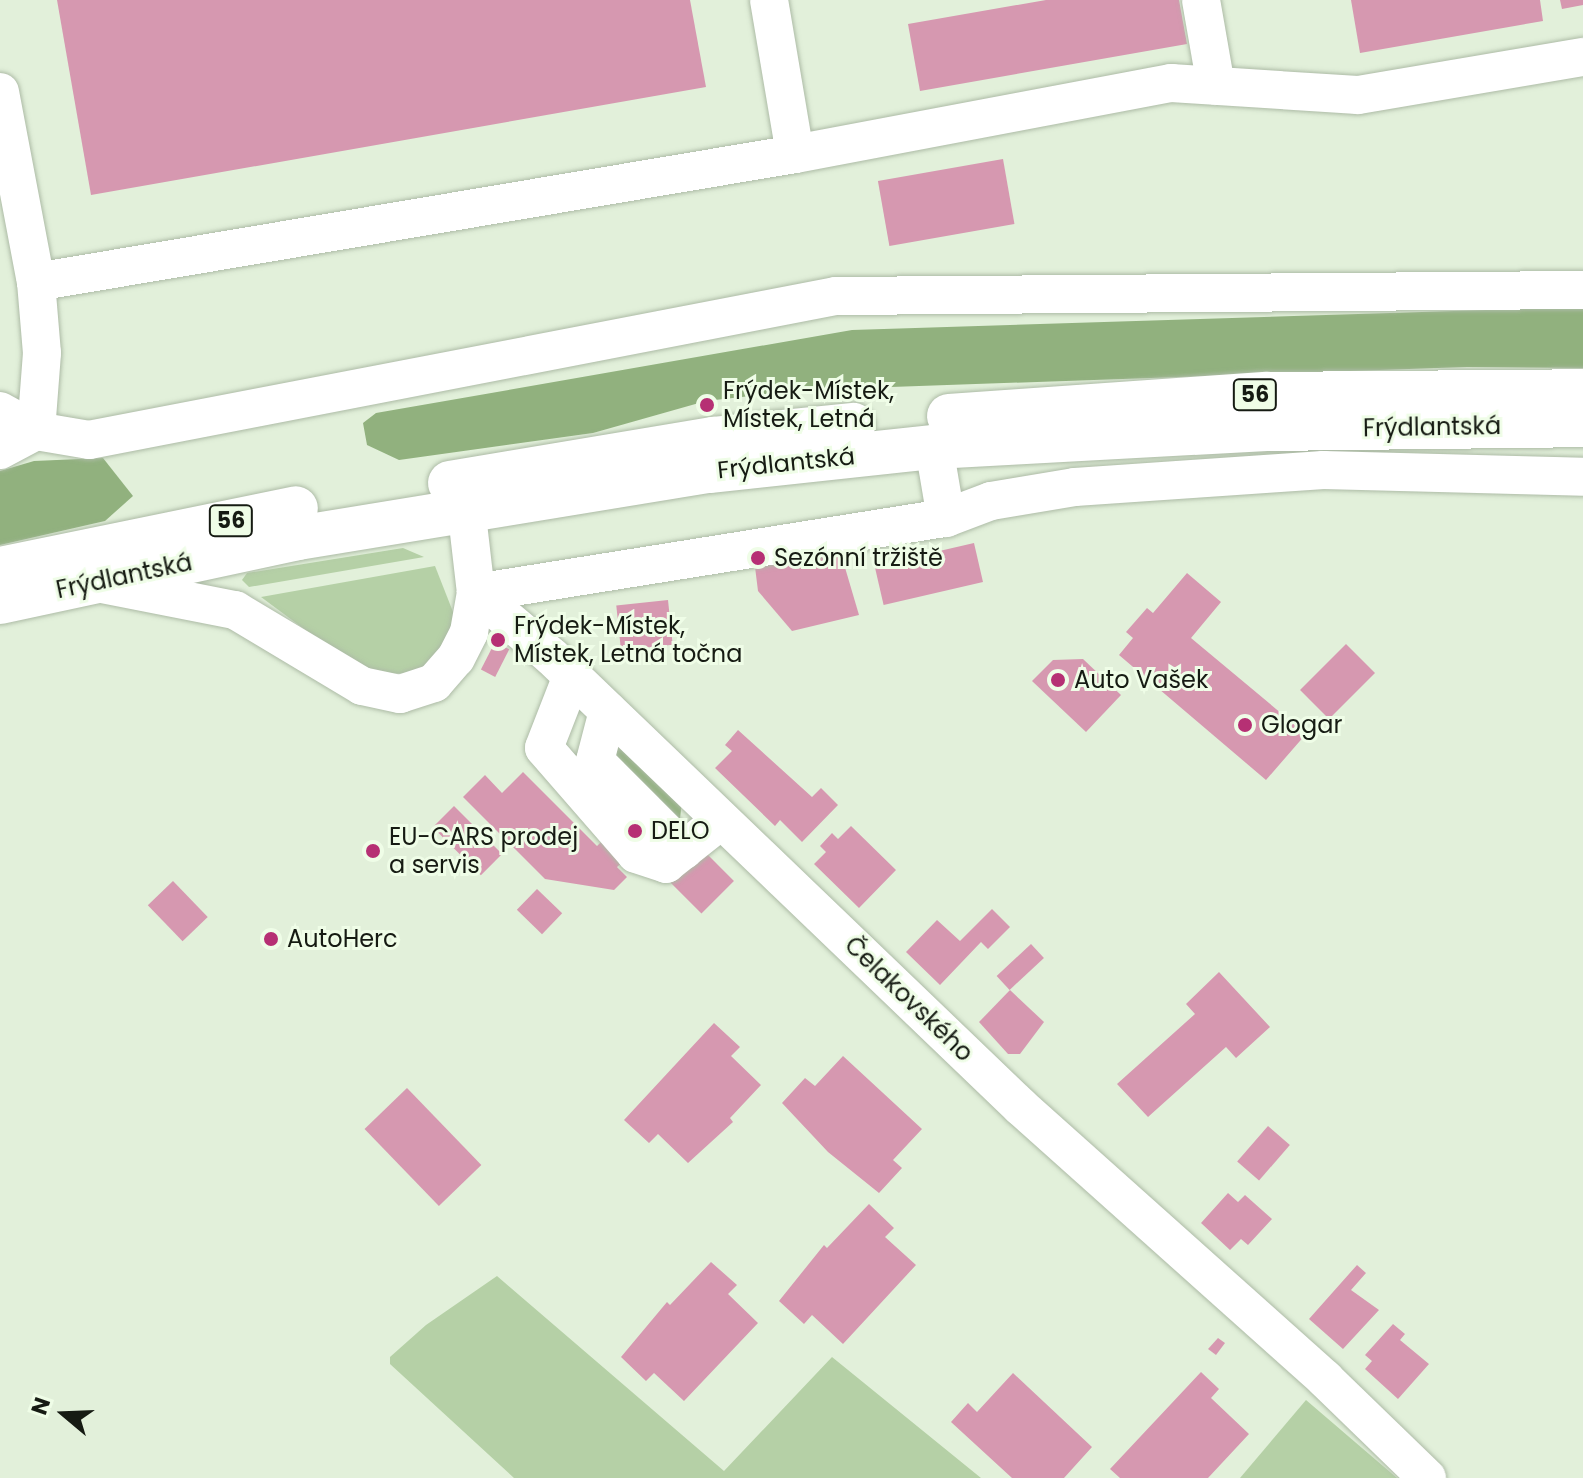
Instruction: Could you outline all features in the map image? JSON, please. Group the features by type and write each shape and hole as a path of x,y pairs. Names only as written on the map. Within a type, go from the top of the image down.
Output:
{"main road":[{"name":"Frýdlantská","path":"0,602 298,538 714,439 928,417 1267,394 1583,391"},
{"name":"Frýdlantská","path":"0,569 293,509 465,496 934,447 1267,429 1583,425"}],"street":[{"path":"769,0 795,154"},
{"path":"1201,0 1216,86"},
{"path":"36,282 795,154 1171,83 1358,95 1583,57"},
{"path":"0,92 36,282 42,353 36,431"},
{"path":"0,411 36,431 89,440 836,296 1583,290"},
{"path":"0,450 36,431"},
{"path":"934,447 946,518"},
{"path":"476,593 946,518 991,501 1075,487 1323,470 1583,477"},
{"path":"94,582 235,610 362,686 400,694 434,683 456,658 469,632 476,593 465,496"},
{"name":"Čelakovského","path":"476,593 572,676 1021,1107 1325,1379 1427,1478"},
{"path":"572,676 544,748 636,854 666,864 720,821"},
{"path":"608,711 595,761 684,850"}],"green space":[{"path":"1583,307 1583,368 1467,367 806,390 706,401 593,433 399,460 367,445 363,423 376,413 852,330"},
{"path":"103,458 133,496 105,521 0,545 0,471 34,461"},
{"path":"403,548 424,557 249,587 242,580 247,573"},
{"path":"435,566 455,617 442,650 424,668 404,673 378,674 331,649 261,597"},
{"path":"623,745 682,801 679,827 614,773 617,747"},
{"path":"497,1276 724,1471 832,1357 981,1478 514,1478 390,1364 390,1357 426,1325"},
{"path":"1306,1400 1397,1478 1240,1478"}],"building":[{"path":"57,0 690,0 706,87 91,195"},
{"path":"1046,0 1179,0 1187,44 920,91 908,24"},
{"path":"1351,0 1540,0 1543,21 1360,53"},
{"path":"1560,0 1583,0 1583,5 1562,9"},
{"path":"1003,159 1014,224 889,246 878,181"},
{"path":"974,543 983,582 884,605 875,566"},
{"path":"841,554 859,615 792,631 758,591 755,567"},
{"path":"1187,573 1221,602 1191,638 1306,734 1266,780 1119,655 1133,638 1126,632 1147,608 1153,613"},
{"path":"668,600 673,645 621,650 616,605"},
{"path":"495,642 509,649 495,677 481,670"},
{"path":"1346,644 1375,673 1329,719 1300,690"},
{"path":"1083,659 1121,695 1086,732 1032,681 1053,660"},
{"path":"738,730 812,797 821,788 838,805 802,842 780,820 775,826 715,768 732,751 725,745"},
{"path":"523,772 597,846 644,800 667,822 617,867 627,877 614,890 545,879 463,797 485,775 502,793"},
{"path":"454,806 502,854 481,875 433,827"},
{"path":"851,826 896,870 859,908 814,864 826,852 820,846 832,833 838,839"},
{"path":"700,847 734,881 701,913 667,880"},
{"path":"173,881 208,917 183,941 148,905"},
{"path":"537,889 562,913 542,934 517,910"},
{"path":"992,909 1010,927 988,949 981,942 940,985 906,952 937,920 960,941"},
{"path":"1031,944 1044,958 1010,990 997,976"},
{"path":"1219,972 1270,1027 1236,1058 1226,1047 1148,1117 1117,1084 1195,1014 1186,1004"},
{"path":"1010,990 1044,1022 1020,1054 1008,1054 979,1022"},
{"path":"714,1023 740,1047 731,1056 761,1085 730,1118 733,1122 688,1163 658,1134 649,1143 624,1120"},
{"path":"843,1056 922,1129 893,1160 902,1168 879,1193 828,1152 782,1103 805,1078 815,1086"},
{"path":"407,1088 481,1165 439,1206 365,1129"},
{"path":"1268,1126 1290,1145 1259,1180 1237,1161"},
{"path":"1228,1193 1238,1202 1245,1195 1272,1219 1248,1245 1241,1239 1230,1250 1201,1223"},
{"path":"869,1204 894,1228 885,1237 916,1265 843,1344 812,1315 804,1324 779,1301 824,1245 827,1248"},
{"path":"711,1262 737,1285 728,1294 758,1323 684,1401 654,1373 646,1381 621,1357 667,1302 670,1305"},
{"path":"1357,1265 1366,1273 1351,1290 1379,1310 1343,1349 1309,1319"},
{"path":"1393,1324 1405,1334 1400,1340 1429,1364 1398,1399 1365,1369 1372,1361 1365,1355"},
{"path":"1218,1338 1225,1343 1216,1355 1208,1349"},
{"path":"1201,1372 1219,1389 1211,1398 1249,1434 1208,1478 1120,1478 1110,1469"},
{"path":"1013,1373 1092,1447 1064,1478 1012,1478 951,1422 968,1403 977,1412"}],"place":[{"name":"Frýdek-Místek, Místek, Letná","path":"707,405"},
{"name":"Sezónní tržiště","path":"758,558"},
{"name":"Frýdek-Místek, Místek, Letná točna","path":"498,640"},
{"name":"Auto Vašek","path":"1058,680"},
{"name":"Glogar","path":"1245,725"},
{"name":"DELO","path":"635,831"},
{"name":"EU-CARS prodej a servis","path":"373,851"},
{"name":"AutoHerc","path":"271,939"}]}
